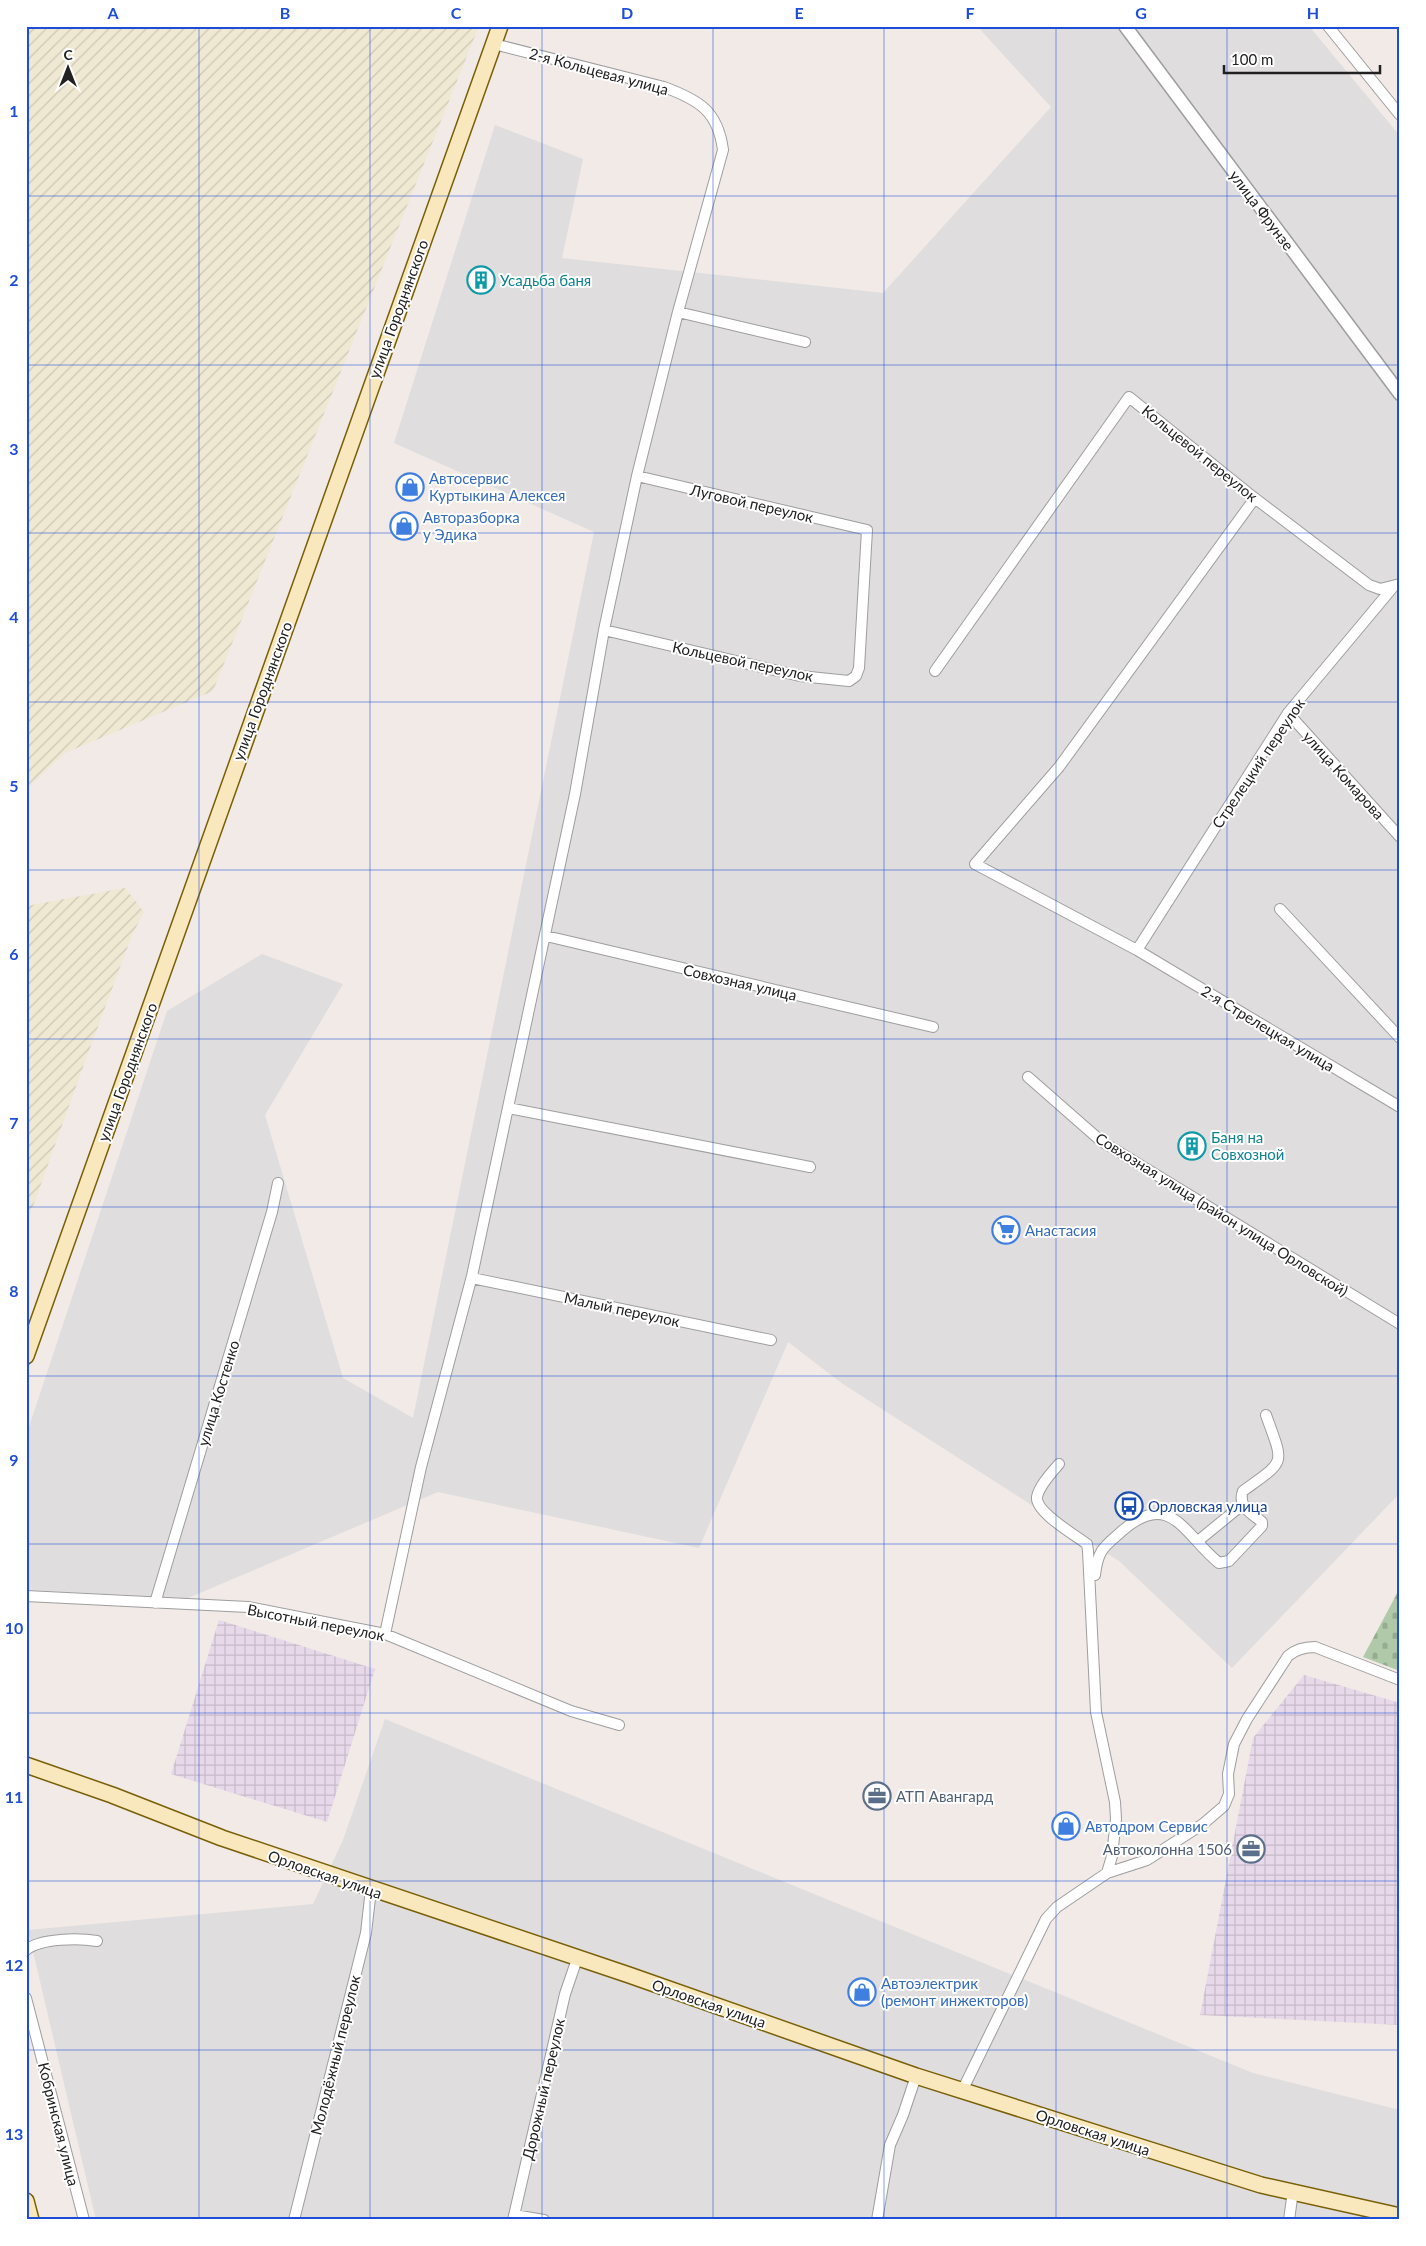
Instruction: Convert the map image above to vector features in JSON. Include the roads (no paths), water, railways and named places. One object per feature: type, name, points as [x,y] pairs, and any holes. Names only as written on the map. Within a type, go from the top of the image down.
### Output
[{"type":"main road","name":"улица Городнянского","points":[[26,1356],[500,26]]},
{"type":"main road","name":"Орловская улица","points":[[26,1765],[370,1889],[636,1978],[916,2076],[947,2086],[965,2084],[983,2097],[1258,2184],[1400,2216]]},
{"type":"main road","points":[[26,2202],[31,2220]]},
{"type":"street","name":"улица Фрунзе","points":[[1125,26],[1400,394]]},
{"type":"street","points":[[1328,26],[1400,116]]},
{"type":"street","name":"2-я Кольцевая улица","points":[[494,44],[664,87],[701,104],[713,117],[721,134],[723,150],[678,312]]},
{"type":"street","points":[[386,1634],[421,1467],[472,1278],[575,794],[604,630],[638,476],[678,312],[805,342]]},
{"type":"street","name":"Кольцевой переулок","points":[[935,671],[1129,397],[1254,498],[1369,585],[1380,589],[1397,585]]},
{"type":"street","name":"Луговой переулок","points":[[638,476],[867,530]]},
{"type":"street","name":"2-я Стрелецкая улица","points":[[1254,498],[1059,767],[975,864],[1137,950],[1400,1107]]},
{"type":"street","name":"Кольцевой переулок","points":[[604,630],[800,676],[849,681],[856,676],[859,668],[867,530]]},
{"type":"street","name":"Стрелецкий переулок","points":[[1137,950],[1288,713],[1397,585]]},
{"type":"street","name":"улица Комарова","points":[[1288,713],[1400,837]]},
{"type":"street","points":[[1280,909],[1400,1038]]},
{"type":"street","name":"Совхозная улица","points":[[546,936],[933,1027]]},
{"type":"street","name":"Совхозная улица (район улица Орловской)","points":[[1028,1077],[1101,1142],[1400,1324]]},
{"type":"street","points":[[508,1108],[810,1167]]},
{"type":"street","name":"улица Костенко","points":[[156,1603],[272,1212],[278,1183]]},
{"type":"street","name":"Малый переулок","points":[[472,1278],[772,1340]]},
{"type":"street","points":[[1091,1584],[1095,1578],[1098,1555],[1104,1546],[1131,1524],[1160,1513],[1181,1523],[1216,1560],[1221,1563],[1229,1561],[1262,1526],[1262,1522],[1242,1505],[1240,1497],[1243,1492],[1275,1468],[1278,1462],[1279,1453],[1266,1415]]},
{"type":"street","points":[[1059,1464],[1039,1492],[1038,1503],[1041,1510],[1086,1544],[1104,1546]]},
{"type":"street","points":[[1198,1542],[1242,1505]]},
{"type":"street","points":[[1086,1544],[1091,1584],[1096,1712],[1115,1802],[1116,1820],[1112,1856],[1107,1873]]},
{"type":"street","name":"Высотный переулок","points":[[26,1596],[248,1607],[386,1634],[571,1711],[619,1725]]},
{"type":"street","points":[[965,2084],[1046,1919],[1057,1907],[1107,1873],[1147,1860],[1203,1824],[1224,1806],[1229,1794],[1228,1774],[1234,1744],[1247,1719],[1288,1656],[1306,1647],[1315,1647],[1400,1680]]},
{"type":"street","name":"Молодёжный переулок","points":[[294,2220],[366,1933],[370,1889]]},
{"type":"street","points":[[26,1950],[38,1944],[66,1940],[97,1941]]},
{"type":"street","name":"Дорожный переулок","points":[[514,2217],[565,1994],[577,1959]]},
{"type":"street","name":"Кобринская улица","points":[[26,1998],[84,2220]]},
{"type":"street","points":[[976,2063],[974,2083],[983,2097]]},
{"type":"street","points":[[877,2220],[890,2145],[903,2115],[916,2076]]},
{"type":"street","points":[[1290,2220],[1293,2192]]},
{"type":"street","points":[[514,2217],[544,2220]]},
{"type":"place","name":"Усадьба баня","points":[[481,280]]},
{"type":"place","name":"Автосервис Куртыкина Алексея","points":[[410,487]]},
{"type":"place","name":"Авторазборка у Эдика","points":[[404,526]]},
{"type":"place","name":"Баня на Совхозной","points":[[1192,1146]]},
{"type":"place","name":"Анастасия","points":[[1006,1230]]},
{"type":"place","name":"Орловская улица","points":[[1129,1506]]},
{"type":"place","name":"АТП Авангард","points":[[877,1796]]},
{"type":"place","name":"Автодром Сервис","points":[[1066,1826]]},
{"type":"place","name":"Автоколонна 1506","points":[[1251,1849]]},
{"type":"place","name":"Автоэлектрик (ремонт инжекторов)","points":[[862,1992]]}]
